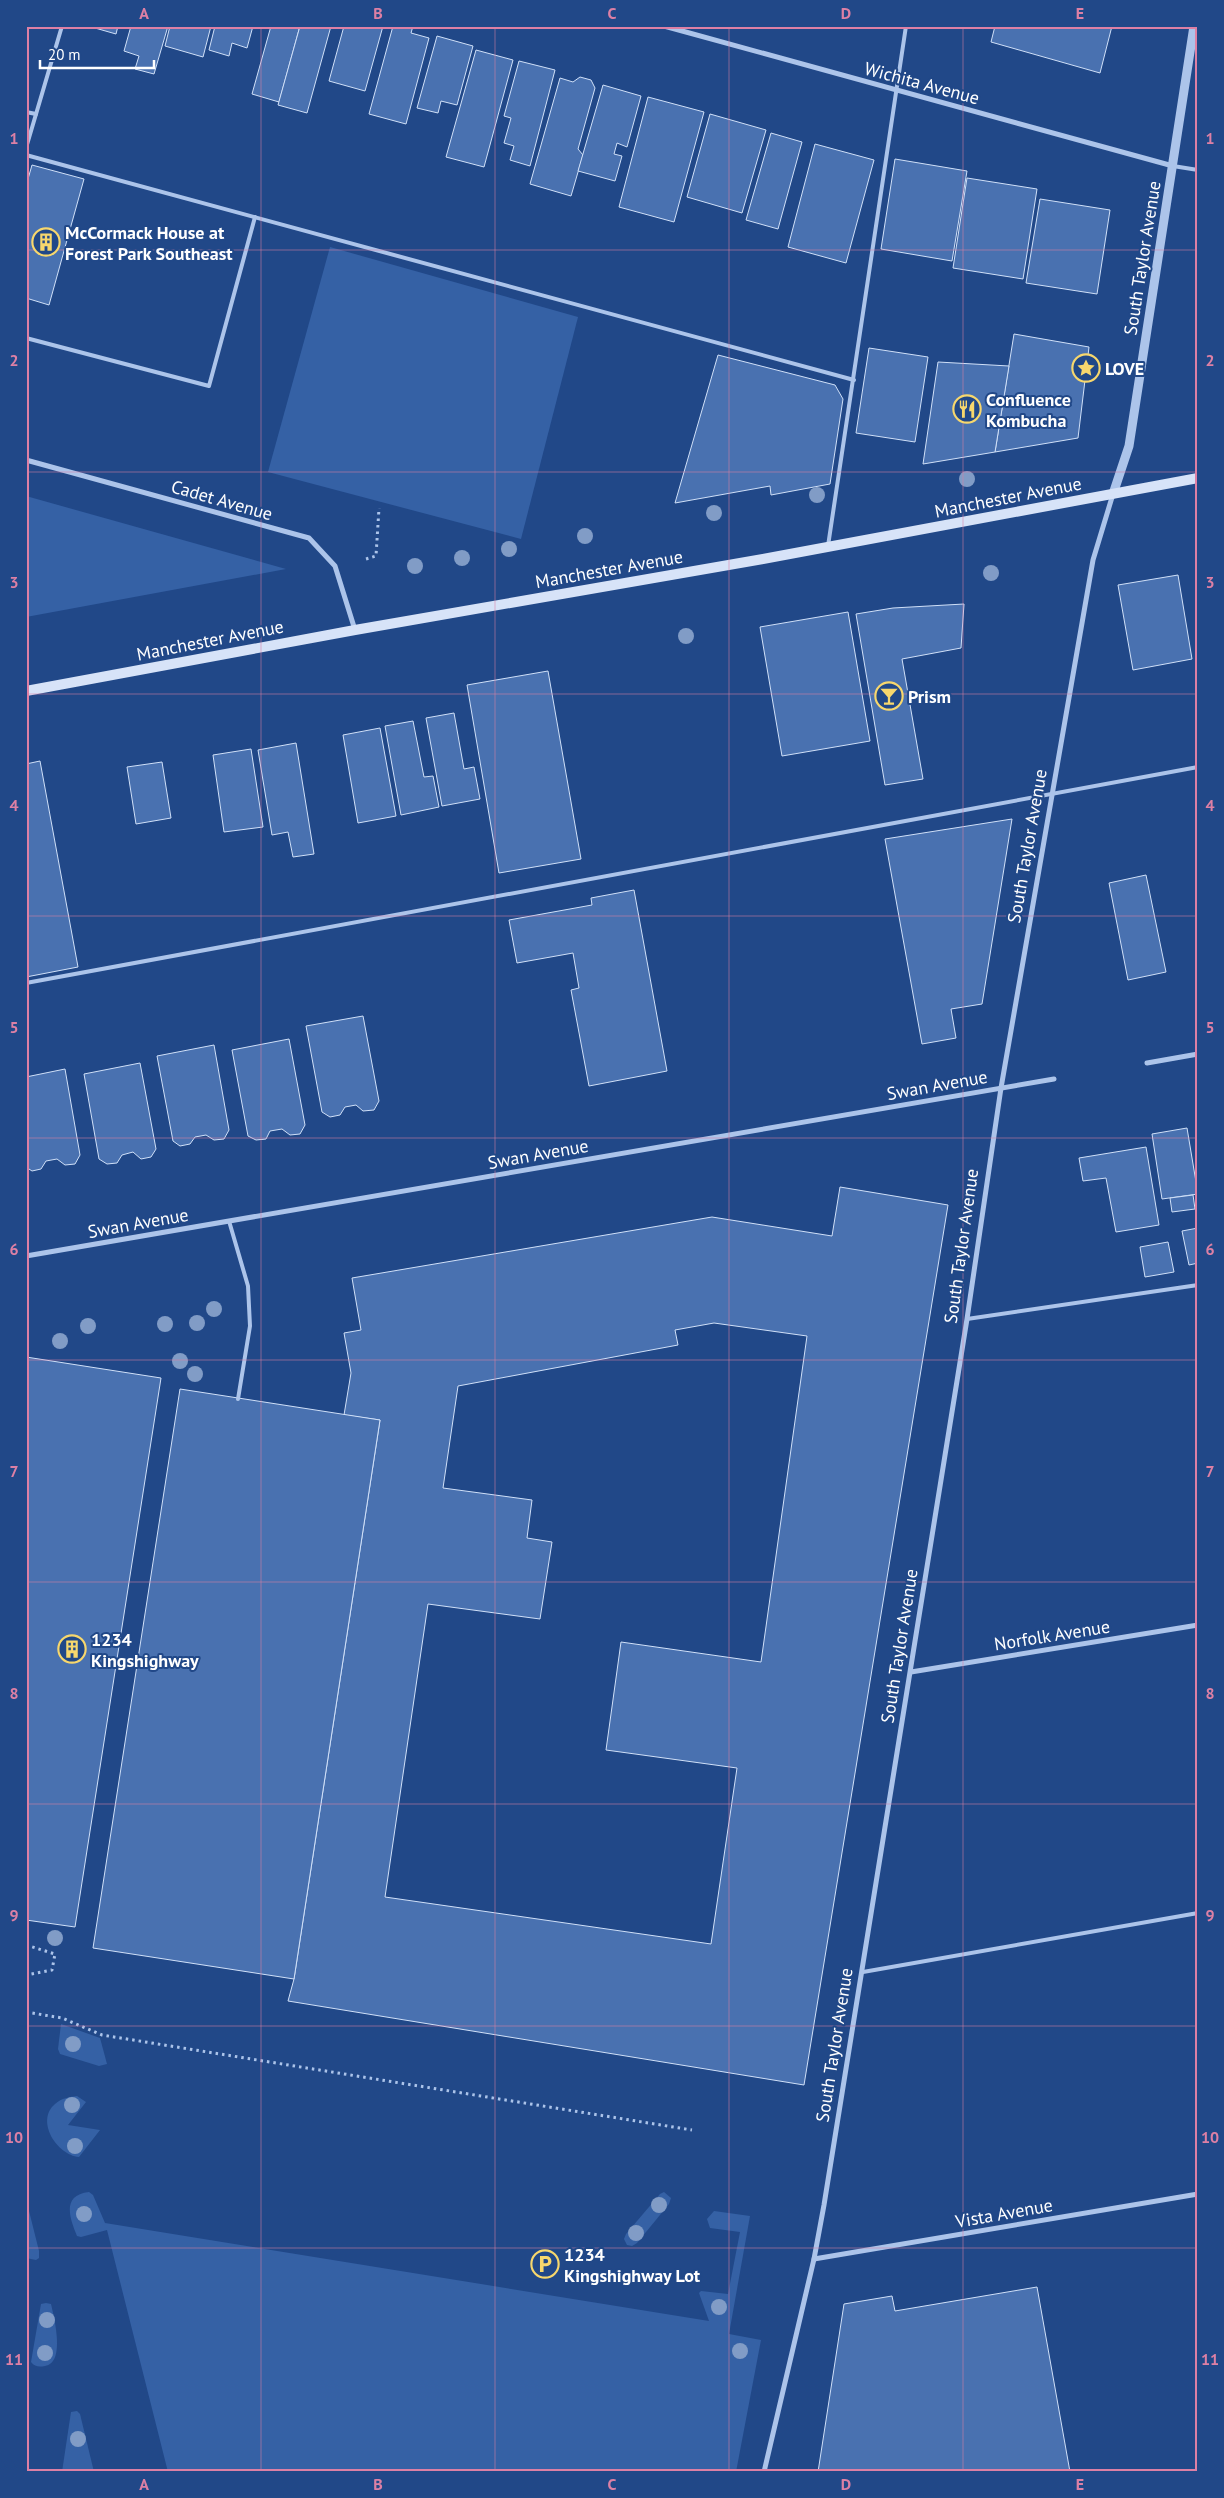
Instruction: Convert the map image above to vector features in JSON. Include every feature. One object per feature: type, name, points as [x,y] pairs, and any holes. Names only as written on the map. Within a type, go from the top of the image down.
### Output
[{"type":"main road","name":"Manchester Avenue","points":[[26,691],[355,630],[828,547],[1198,478]]},
{"type":"street","name":"Wichita Avenue","points":[[664,26],[1173,166]]},
{"type":"street","name":"South Taylor Avenue","points":[[764,2472],[814,2259],[863,1972],[911,1672],[967,1319],[1001,1088],[1093,560],[1129,446],[1194,26]]},
{"type":"street","name":"Cadet Avenue","points":[[26,460],[308,538],[335,566],[355,630]]},
{"type":"street","points":[[1147,1063],[1198,1054]]},
{"type":"street","name":"Swan Avenue","points":[[26,1256],[1054,1079]]},
{"type":"street","name":"Norfolk Avenue","points":[[911,1672],[1198,1625]]},
{"type":"street","name":"Vista Avenue","points":[[814,2259],[1198,2194]]},
{"type":"lane","points":[[26,148],[62,26]]},
{"type":"lane","points":[[828,547],[906,26]]},
{"type":"lane","points":[[26,112],[36,114]]},
{"type":"lane","points":[[26,155],[854,380]]},
{"type":"lane","points":[[1173,166],[1198,170]]},
{"type":"lane","points":[[26,338],[209,386],[255,217]]},
{"type":"lane","points":[[26,983],[1054,792],[1198,767]]},
{"type":"lane","points":[[229,1221],[248,1286],[250,1326],[238,1399]]},
{"type":"lane","points":[[967,1319],[1198,1285]]},
{"type":"lane","points":[[863,1972],[1198,1913]]},
{"type":"path","points":[[366,559],[376,556],[379,508]]},
{"type":"path","points":[[26,1945],[55,1954],[52,1970],[26,1975]]},
{"type":"path","points":[[26,2012],[62,2018],[102,2035],[692,2130]]},
{"type":"shaded area","points":[[330,247],[578,317],[521,539],[268,472]]},
{"type":"shaded area","points":[[26,496],[286,569],[26,617]]},
{"type":"shaded area","points":[[61,2024],[100,2038],[107,2064],[99,2066],[60,2054],[58,2049]]},
{"type":"shaded area","points":[[77,2096],[86,2102],[68,2125],[100,2130],[79,2157],[71,2155],[56,2144],[48,2128],[47,2119],[49,2111],[55,2104],[68,2097]]},
{"type":"shaded area","points":[[89,2192],[93,2195],[105,2223],[709,2321],[699,2293],[701,2291],[728,2294],[740,2232],[710,2228],[707,2219],[714,2211],[750,2216],[729,2334],[761,2340],[736,2472],[168,2472],[107,2230],[81,2237],[77,2236],[70,2215],[71,2202],[75,2197]]},
{"type":"shaded area","points":[[664,2192],[671,2198],[669,2204],[637,2243],[632,2246],[627,2245],[624,2239],[626,2234],[660,2194]]},
{"type":"shaded area","points":[[26,2199],[39,2251],[39,2258],[36,2260],[26,2258]]},
{"type":"shaded area","points":[[41,2304],[51,2304],[56,2329],[57,2348],[51,2363],[39,2366],[31,2362]]},
{"type":"shaded area","points":[[77,2411],[80,2414],[94,2472],[62,2472],[71,2412]]},
{"type":"building","points":[[96,26],[118,26],[116,34],[95,28]]},
{"type":"building","points":[[131,26],[168,26],[154,74],[135,69],[139,56],[124,51]]},
{"type":"building","points":[[170,26],[211,26],[203,57],[165,46]]},
{"type":"building","points":[[215,26],[253,26],[247,48],[232,43],[229,56],[209,50]]},
{"type":"building","points":[[271,26],[300,26],[279,102],[252,94]]},
{"type":"building","points":[[300,26],[331,26],[307,113],[278,105]]},
{"type":"building","points":[[344,26],[383,26],[365,91],[329,81]]},
{"type":"building","points":[[393,26],[413,26],[411,33],[429,38],[406,124],[369,114]]},
{"type":"building","points":[[995,26],[1112,26],[1100,73],[991,42]]},
{"type":"building","points":[[437,36],[473,46],[457,105],[441,101],[438,113],[417,108]]},
{"type":"building","points":[[476,50],[513,60],[484,167],[446,157]]},
{"type":"building","points":[[519,61],[555,70],[530,166],[510,160],[514,146],[504,143],[511,118],[504,116]]},
{"type":"building","points":[[580,77],[591,80],[595,88],[578,149],[583,155],[571,196],[530,184],[560,78],[573,82]]},
{"type":"building","points":[[603,85],[641,96],[627,147],[617,143],[614,154],[622,156],[615,181],[578,171]]},
{"type":"building","points":[[648,97],[704,112],[674,222],[619,207]]},
{"type":"building","points":[[710,114],[766,130],[742,213],[687,197]]},
{"type":"building","points":[[771,133],[802,142],[778,229],[746,220]]},
{"type":"building","points":[[815,144],[874,160],[846,263],[788,247]]},
{"type":"building","points":[[895,159],[967,171],[952,261],[881,249]]},
{"type":"building","name":"McCormack House at Forest Park Southeast","points":[[32,165],[84,179],[49,305],[26,298],[26,186]]},
{"type":"building","points":[[967,178],[1037,189],[1023,279],[953,268]]},
{"type":"building","points":[[1040,199],[1110,210],[1097,294],[1026,283]]},
{"type":"building","points":[[1014,334],[1089,347],[1078,438],[995,452]]},
{"type":"building","points":[[869,348],[928,357],[915,442],[856,433]]},
{"type":"building","points":[[718,355],[835,385],[843,399],[830,484],[771,495],[770,486],[675,503]]},
{"type":"building","name":"Confluence Kombucha","points":[[938,362],[1009,366],[995,452],[923,464]]},
{"type":"building","points":[[1178,575],[1192,659],[1133,670],[1118,585]]},
{"type":"building","points":[[964,604],[961,648],[902,659],[923,779],[885,785],[856,614],[893,608]]},
{"type":"building","points":[[848,612],[870,741],[782,756],[760,627]]},
{"type":"building","points":[[548,671],[581,859],[499,873],[467,685]]},
{"type":"building","points":[[454,713],[464,769],[474,767],[480,799],[442,806],[426,718]]},
{"type":"building","points":[[413,721],[424,777],[433,776],[439,807],[401,815],[385,726]]},
{"type":"building","points":[[380,728],[396,816],[358,823],[343,735]]},
{"type":"building","points":[[296,743],[314,854],[293,857],[288,832],[272,835],[258,750]]},
{"type":"building","points":[[251,749],[263,827],[224,832],[213,755]]},
{"type":"building","points":[[40,761],[78,967],[26,977],[26,764]]},
{"type":"building","points":[[162,762],[171,818],[136,824],[127,767]]},
{"type":"building","points":[[1012,819],[982,1004],[951,1009],[956,1038],[922,1044],[885,839]]},
{"type":"building","points":[[1146,875],[1166,972],[1128,980],[1109,883]]},
{"type":"building","points":[[634,890],[667,1071],[589,1086],[571,990],[579,988],[573,953],[517,963],[509,920],[592,905],[591,898]]},
{"type":"building","points":[[363,1016],[379,1101],[374,1110],[363,1111],[356,1105],[345,1107],[340,1115],[330,1117],[322,1112],[306,1026]]},
{"type":"building","points":[[289,1039],[305,1125],[300,1134],[290,1135],[282,1129],[270,1131],[266,1139],[256,1140],[248,1136],[232,1050]]},
{"type":"building","points":[[214,1045],[229,1130],[224,1139],[214,1140],[206,1135],[195,1137],[190,1144],[180,1146],[173,1141],[157,1056]]},
{"type":"building","points":[[140,1063],[156,1149],[151,1157],[141,1159],[133,1152],[122,1155],[117,1163],[107,1164],[99,1159],[84,1074]]},
{"type":"building","points":[[65,1069],[80,1155],[75,1164],[65,1165],[57,1159],[46,1161],[41,1169],[32,1171],[26,1167],[26,1077]]},
{"type":"building","points":[[1187,1128],[1198,1194],[1162,1199],[1152,1134]]},
{"type":"building","points":[[1146,1147],[1159,1225],[1116,1232],[1106,1178],[1083,1181],[1079,1158]]},
{"type":"building","points":[[840,1187],[948,1205],[804,2085],[288,2001],[294,1979],[380,1420],[344,1415],[351,1373],[344,1333],[361,1330],[352,1278],[712,1217],[832,1236]],"holes":[[[714,1323],[807,1336],[761,1662],[621,1642],[606,1750],[737,1768],[711,1944],[385,1897],[428,1604],[540,1619],[552,1542],[527,1538],[532,1500],[443,1488],[458,1386],[678,1345],[675,1330]]]},
{"type":"building","points":[[1193,1195],[1195,1209],[1172,1212],[1170,1198]]},
{"type":"building","points":[[1198,1228],[1198,1263],[1189,1265],[1182,1231]]},
{"type":"building","points":[[1168,1242],[1174,1272],[1145,1277],[1140,1247]]},
{"type":"building","name":"1234 Kingshighway","points":[[26,1357],[161,1378],[75,1927],[26,1920]]},
{"type":"building","points":[[180,1389],[380,1420],[294,1979],[93,1948]]},
{"type":"building","points":[[1037,2287],[1070,2472],[818,2472],[844,2304],[892,2296],[895,2311]]},
{"type":"place","name":"McCormack House at Forest Park Southeast","points":[[46,242]]},
{"type":"place","name":"LOVE","points":[[1086,368]]},
{"type":"place","name":"Confluence Kombucha","points":[[967,409]]},
{"type":"place","name":"Prism","points":[[889,696]]},
{"type":"place","name":"1234 Kingshighway","points":[[72,1649]]},
{"type":"place","name":"1234 Kingshighway Lot","points":[[545,2264]]}]
